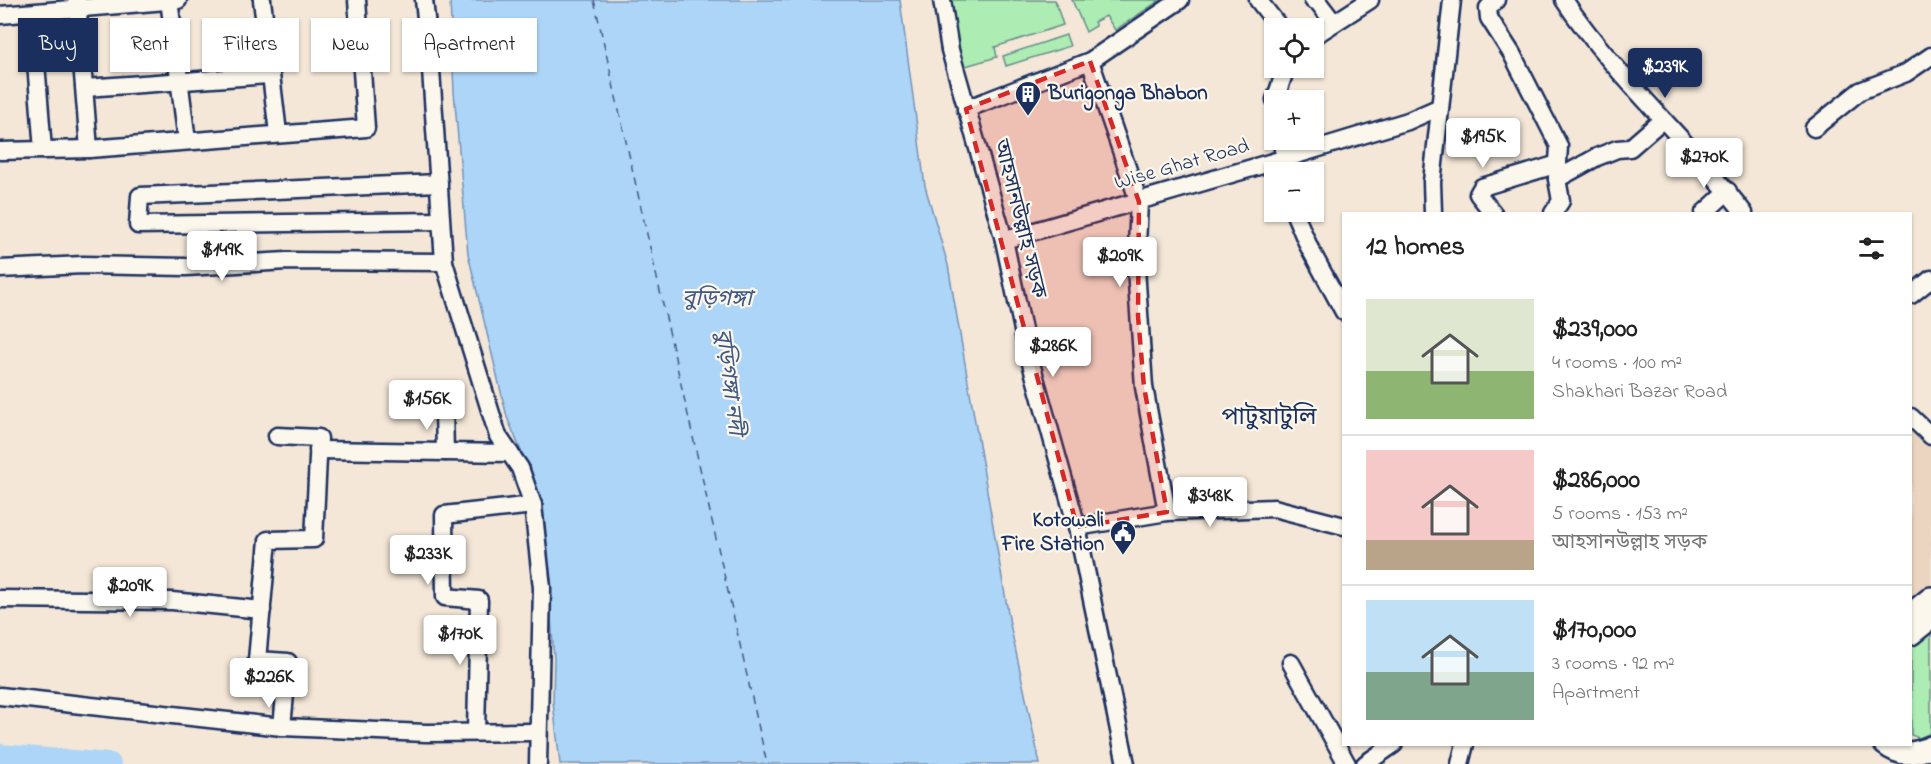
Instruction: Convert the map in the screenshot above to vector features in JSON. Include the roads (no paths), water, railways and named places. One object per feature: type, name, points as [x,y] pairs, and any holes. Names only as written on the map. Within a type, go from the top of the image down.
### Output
[{"type":"main road","points":[[1912,613],[1931,598]]},
{"type":"main road","points":[[1912,633],[1931,618]]},
{"type":"main road","points":[[1888,746],[1895,752],[1911,754],[1931,748]]},
{"type":"street","points":[[169,0],[188,141]]},
{"type":"street","points":[[0,15],[33,14],[78,4],[178,0]]},
{"type":"street","points":[[262,0],[269,75],[278,134]]},
{"type":"street","points":[[0,151],[90,149],[366,128],[357,0]]},
{"type":"street","points":[[424,0],[444,262],[498,436],[520,468],[533,505],[542,588],[538,764]]},
{"type":"street","name":"আহসানউল্লাহ সড়ক","points":[[942,0],[950,50],[1004,240],[1027,349],[1077,527],[1126,764]]},
{"type":"street","points":[[966,109],[1090,61],[1180,0]]},
{"type":"street","points":[[1258,0],[1272,18]]},
{"type":"street","points":[[1324,30],[1370,0]]},
{"type":"street","points":[[1433,212],[1432,182],[1452,0]]},
{"type":"street","points":[[1496,0],[1488,8],[1489,18],[1512,54],[1559,146],[1557,171],[1562,201],[1554,212]]},
{"type":"street","points":[[1317,1],[1334,23]]},
{"type":"street","points":[[78,4],[90,149]]},
{"type":"street","points":[[1573,4],[1661,121],[1728,191],[1743,212]]},
{"type":"street","points":[[33,14],[43,150]]},
{"type":"street","points":[[1814,128],[1860,91],[1906,74],[1931,56]]},
{"type":"street","points":[[1090,61],[1139,201],[1137,268],[1144,387],[1167,512]]},
{"type":"street","points":[[85,88],[269,75]]},
{"type":"street","name":"Wise Ghat Road","points":[[1297,162],[1440,107]]},
{"type":"street","points":[[1492,212],[1478,194],[1482,187],[1557,171],[1617,149],[1630,148],[1661,121]]},
{"type":"street","name":"Wise Ghat Road","points":[[1004,240],[1139,201],[1264,171]]},
{"type":"street","points":[[439,183],[140,196],[138,225],[440,221]]},
{"type":"street","points":[[1705,212],[1728,191]]},
{"type":"street","points":[[1298,222],[1342,308]]},
{"type":"street","points":[[0,269],[83,265],[186,267],[287,261],[444,262]]},
{"type":"street","points":[[1912,294],[1931,279]]},
{"type":"street","points":[[444,410],[445,452]]},
{"type":"street","points":[[1912,418],[1931,436]]},
{"type":"street","points":[[277,436],[319,438],[314,539],[268,540],[257,660],[288,662],[282,728]]},
{"type":"street","points":[[318,450],[510,453]]},
{"type":"street","points":[[476,732],[479,600],[445,597],[444,515],[533,505]]},
{"type":"street","points":[[1077,527],[1167,512],[1274,508],[1342,525]]},
{"type":"street","points":[[0,599],[172,601],[262,610]]},
{"type":"street","points":[[1291,663],[1347,764]]},
{"type":"street","points":[[0,696],[282,728],[538,732]]},
{"type":"street","points":[[1365,764],[1391,746]]},
{"type":"street","points":[[1460,764],[1464,746]]},
{"type":"street","points":[[1917,764],[1931,748]]},
{"type":"water","name":"বুড়িগঙ্গা","points":[[450,0],[900,0],[925,186],[948,265],[1010,624],[1040,764],[560,764],[553,702],[554,659],[544,522],[535,485],[507,417],[468,254],[453,72],[537,72],[537,18],[451,18]]},
{"type":"waterway","points":[[0,755],[110,764]]},
{"type":"waterway","points":[[2,755],[2,764]]},
{"type":"place","name":"Burigonga Bhabon","points":[[1028,117]]},
{"type":"place","name":"Kotowali Fire Station","points":[[1123,556]]},
{"type":"district","name":"পাটুয়াটুলি","points":[[1269,418]]},
{"type":"water label","name":"বুড়িগঙ্গা নদী","points":[[728,382]]}]
